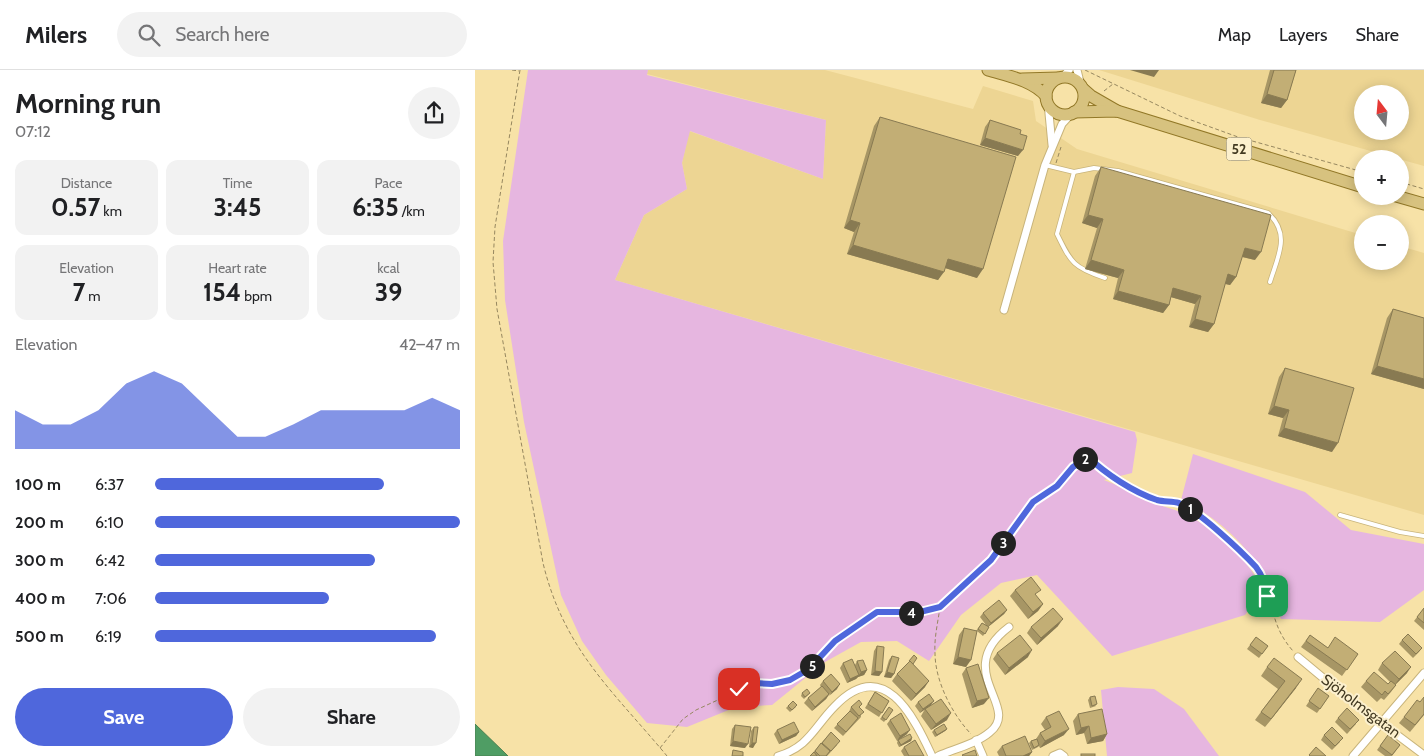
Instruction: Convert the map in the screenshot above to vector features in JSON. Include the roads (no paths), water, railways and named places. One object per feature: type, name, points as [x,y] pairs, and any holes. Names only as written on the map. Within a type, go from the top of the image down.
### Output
[{"type":"main road","name":"52","points":[[988,70],[1016,78],[1041,90],[1058,113],[1117,112]]},
{"type":"main road","name":"52","points":[[1016,78],[1063,75],[1073,78],[1082,88],[1117,112],[1354,183]]},
{"type":"main road","points":[[1047,99],[1048,88],[1063,75]]},
{"type":"main road","points":[[1073,113],[1083,103],[1082,88]]},
{"type":"main road","points":[[1409,200],[1424,204]]},
{"type":"street","points":[[1077,70],[1082,88]]},
{"type":"street","points":[[1047,99],[1052,148]]},
{"type":"street","points":[[1004,310],[1045,165],[1062,124],[1073,113]]},
{"type":"street","points":[[938,756],[991,732],[999,718],[998,705],[984,671],[984,662],[989,649],[999,634],[1009,627]]},
{"type":"street","name":"Sjöholmsgatan","points":[[1298,657],[1340,692],[1424,754]]},
{"type":"street","points":[[1353,756],[1424,673]]},
{"type":"street","points":[[778,756],[806,743],[834,707],[846,696],[856,689],[873,686],[890,693],[899,701],[916,724],[932,756]]},
{"type":"street","points":[[976,740],[983,756]]},
{"type":"street","points":[[1053,756],[1060,753],[1064,756]]},
{"type":"lane","points":[[1045,165],[1074,172],[1094,168],[1118,171],[1268,213],[1278,223],[1282,237],[1270,282]]},
{"type":"lane","points":[[1074,172],[1057,234],[1073,262],[1081,270],[1105,278]]},
{"type":"lane","points":[[1341,515],[1399,532],[1424,536]]}]
